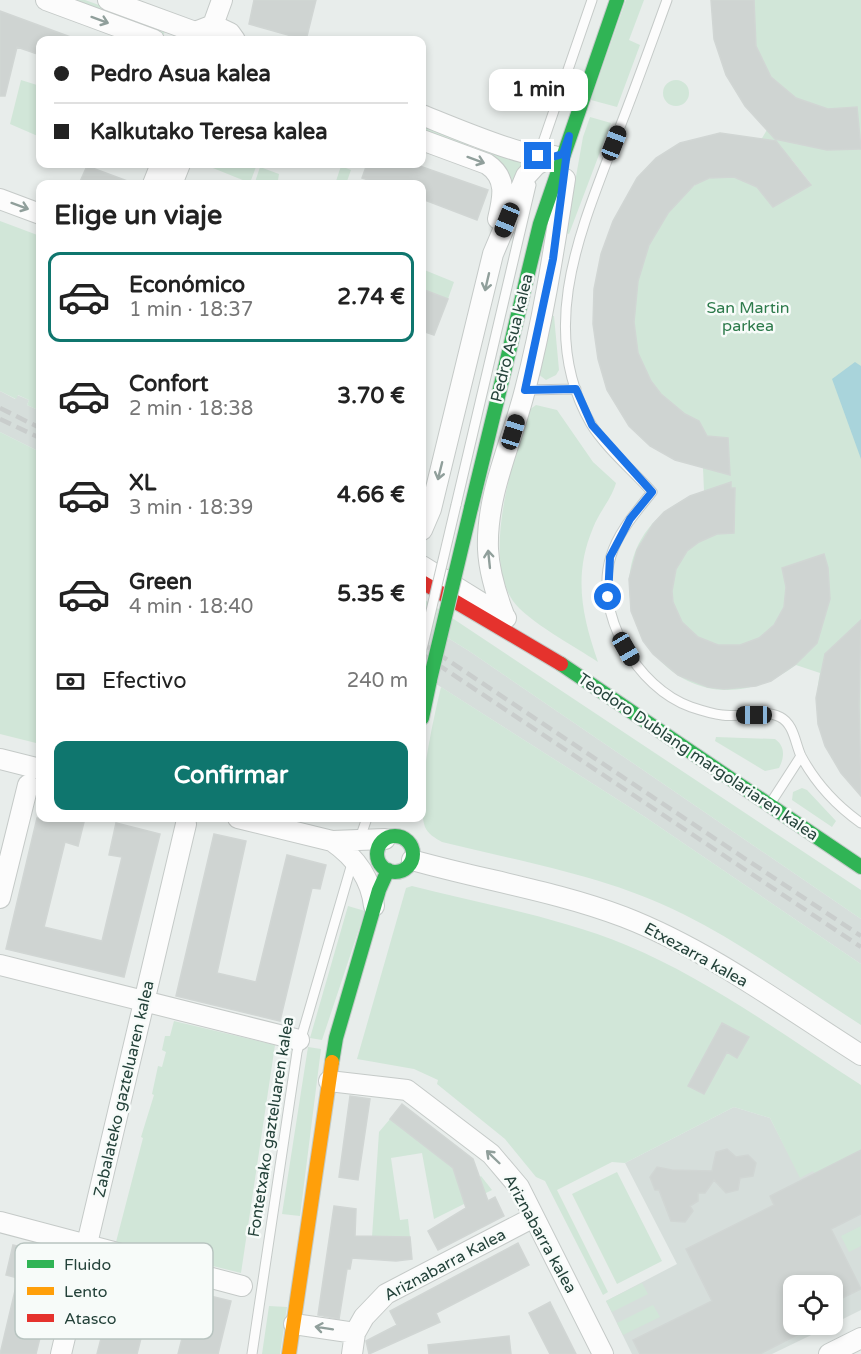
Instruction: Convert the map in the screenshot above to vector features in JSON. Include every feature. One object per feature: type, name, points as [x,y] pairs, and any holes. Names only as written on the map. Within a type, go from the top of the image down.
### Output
[{"type":"main road","name":"Pedro Asua kalea","points":[[426,699],[540,224],[551,154],[617,0]]},
{"type":"main road","name":"Teodoro Dublang margolariaren kalea","points":[[426,584],[486,622],[536,647],[861,867]]},
{"type":"main road","points":[[395,834],[412,848],[412,860],[405,869],[393,872],[383,866],[377,852],[395,834]]},
{"type":"main road","points":[[289,1354],[336,1038],[374,906],[383,866]]},
{"type":"street","points":[[46,0],[143,36]]},
{"type":"street","points":[[108,0],[199,33],[230,33],[233,36]]},
{"type":"street","points":[[199,33],[222,0]]},
{"type":"street","points":[[426,116],[551,154]]},
{"type":"street","points":[[426,141],[487,164],[496,170],[504,190],[493,254]]},
{"type":"street","name":"Pedro Asua kalea","points":[[426,518],[431,508],[493,254],[521,186],[551,154]]},
{"type":"street","name":"Pedro Asua kalea","points":[[504,615],[489,565],[490,528],[494,496],[525,390],[553,259],[551,154]]},
{"type":"street","points":[[0,199],[36,212]]},
{"type":"street","name":"Teodoro Dublang margolariaren kalea","points":[[426,568],[504,615],[536,647]]},
{"type":"street","points":[[0,759],[36,768]]},
{"type":"street","points":[[0,898],[28,785]]},
{"type":"street","points":[[253,822],[348,848],[383,866]]},
{"type":"street","name":"Zabalateko gazteluaren kalea","points":[[88,1243],[186,824]]},
{"type":"street","points":[[348,848],[395,834]]},
{"type":"street","points":[[348,848],[366,877],[374,906]]},
{"type":"street","name":"Etxezarra kalea","points":[[412,860],[600,908],[649,927],[724,968],[861,1055]]},
{"type":"street","points":[[0,965],[300,1040]]},
{"type":"street","name":"Ariznabarra kalea","points":[[329,1081],[394,1087],[419,1096],[501,1164],[519,1187],[603,1354]]},
{"type":"street","name":"Ariznabarra Kalea","points":[[352,1354],[355,1333],[364,1317],[386,1294],[534,1217]]},
{"type":"street","points":[[0,1222],[84,1243]]},
{"type":"street","points":[[213,1278],[242,1286]]},
{"type":"street","points":[[294,1323],[355,1333]]},
{"type":"street","points":[[830,1354],[861,1338]]},
{"type":"street","name":"Zabalateko gazteluaren kalea","points":[[60,1354],[64,1339]]},
{"type":"lane","name":"Pedro Asua kalea","points":[[426,633],[456,505],[592,0]]},
{"type":"lane","points":[[667,0],[572,257],[567,287],[566,326],[576,389],[592,425],[652,492],[630,519],[610,557],[608,597],[616,632],[636,666],[661,693],[690,707],[722,715],[766,713],[780,717],[788,723],[801,756],[843,810],[861,823]]},
{"type":"lane","points":[[525,390],[576,389]]},
{"type":"lane","points":[[769,805],[801,756]]},
{"type":"lane","points":[[348,848],[364,822]]},
{"type":"lane","name":"Fontetxako gazteluaren kalea","points":[[252,1354],[300,1040],[348,848]]},
{"type":"shaded area","points":[[0,391],[15,399],[17,395],[29,400],[27,405],[36,409],[36,450],[0,432]]},
{"type":"shaded area","points":[[426,624],[469,651],[861,919],[861,964],[645,817],[426,678]]},
{"type":"shaded area","points":[[734,1107],[770,1118],[797,1170],[861,1138],[861,1310],[843,1319],[843,1275],[783,1275],[783,1335],[811,1335],[772,1354],[632,1354],[606,1301],[677,1264],[625,1163]]},
{"type":"green space","points":[[63,0],[85,0],[166,29],[163,36]]},
{"type":"green space","points":[[626,0],[644,0],[629,40],[640,45],[617,107],[591,100]]},
{"type":"green space","points":[[754,0],[861,0],[861,147],[857,107],[828,109],[796,98],[771,77],[756,46]]},
{"type":"green space","points":[[21,80],[36,85],[36,135],[10,124]]},
{"type":"green space","points":[[676,80],[685,84],[689,93],[685,102],[676,106],[667,102],[663,93],[667,84]]},
{"type":"green space","points":[[590,117],[611,123],[569,234],[566,233],[583,137]]},
{"type":"green space","points":[[426,122],[470,138],[466,150],[426,135]]},
{"type":"green space","name":"San Martin parkea","points":[[768,128],[791,139],[824,149],[861,149],[861,794],[838,768],[824,739],[817,707],[820,673],[796,665],[747,688],[703,687],[667,667],[642,635],[630,596],[634,555],[658,518],[704,491],[703,468],[717,470],[728,439],[707,436],[696,422],[665,398],[643,367],[636,347],[633,325],[634,302],[644,258],[665,218],[678,201],[701,181],[734,176],[811,184],[792,160],[761,140]]},
{"type":"green space","points":[[481,143],[525,162],[507,211],[478,154]]},
{"type":"green space","points":[[213,168],[256,168],[251,180],[243,180]]},
{"type":"green space","points":[[260,168],[279,174],[278,180],[256,180]]},
{"type":"green space","points":[[340,168],[351,170],[347,180],[336,180]]},
{"type":"green space","points":[[0,221],[36,234],[36,409],[27,405],[29,400],[18,395],[16,399],[0,391]]},
{"type":"green space","points":[[426,271],[454,282],[448,299],[426,291]]},
{"type":"green space","points":[[548,316],[554,316],[559,370],[556,375],[546,380],[538,374]]},
{"type":"green space","points":[[536,405],[557,410],[593,462],[616,483],[593,528],[583,562],[584,612],[598,662],[529,617],[513,601],[504,582],[500,560],[503,511],[524,418]]},
{"type":"green space","points":[[0,432],[36,450],[36,743],[0,734]]},
{"type":"green space","points":[[426,601],[861,890],[861,919],[469,651],[426,624]]},
{"type":"green space","points":[[441,687],[645,817],[861,964],[861,1025],[729,939],[654,901],[595,880],[442,842],[432,836],[424,822],[426,765]]},
{"type":"green space","points":[[716,737],[775,739],[779,742],[783,753],[779,768],[765,771],[715,741]]},
{"type":"green space","points":[[802,788],[807,790],[836,821],[832,827],[792,800],[793,792]]},
{"type":"green space","points":[[412,886],[547,919],[600,935],[657,959],[717,992],[861,1085],[861,1150],[815,1174],[813,1171],[800,1178],[770,1118],[734,1107],[625,1163],[612,1162],[557,1190],[608,1292],[603,1295],[545,1181],[536,1177],[505,1139],[437,1084],[438,1080],[414,1069],[357,1059],[406,888]]},
{"type":"green space","points":[[348,906],[365,911],[322,1040],[310,1038]]},
{"type":"green space","points":[[174,1021],[275,1045],[241,1273],[213,1266],[213,1243],[116,1242],[143,1138],[141,1137],[154,1095],[152,1094],[158,1066],[162,1067],[166,1052],[162,1050],[165,1036],[170,1036]]},
{"type":"green space","points":[[308,1047],[321,1049],[300,1216],[282,1214]]},
{"type":"green space","points":[[390,1119],[454,1169],[461,1191],[481,1176],[492,1190],[434,1219],[422,1153],[391,1158],[400,1220],[408,1219],[410,1237],[372,1237],[379,1132]]},
{"type":"green space","points":[[617,1172],[662,1261],[617,1284],[572,1194]]},
{"type":"green space","points":[[861,1226],[861,1246],[849,1252],[841,1236]]},
{"type":"green space","points":[[642,1283],[648,1294],[612,1312],[606,1301]]},
{"type":"green space","points":[[653,1305],[660,1317],[623,1335],[617,1323]]},
{"type":"green space","points":[[269,1306],[287,1307],[280,1354],[262,1354]]},
{"type":"water","points":[[855,362],[861,366],[861,459],[832,379]]},
{"type":"building","points":[[254,0],[316,0],[307,36],[292,36],[249,24]]},
{"type":"building","points":[[711,0],[754,0],[756,46],[771,77],[796,98],[828,109],[857,107],[861,149],[827,150],[775,139],[745,106],[726,75],[714,39]]},
{"type":"building","points":[[0,11],[68,36],[36,36],[36,54],[17,47],[5,96],[0,96]]},
{"type":"building","points":[[720,133],[776,141],[811,185],[773,207],[757,187],[734,177],[709,178],[694,185],[668,213],[649,245],[638,281],[634,322],[638,353],[651,381],[661,394],[685,414],[699,421],[707,436],[728,438],[730,475],[675,460],[650,446],[629,426],[607,390],[598,359],[593,324],[594,289],[601,254],[613,221],[637,178],[656,158],[680,143]]},
{"type":"building","points":[[86,168],[92,168],[125,180],[81,180]]},
{"type":"building","points":[[366,168],[425,168],[488,190],[477,220],[426,201],[426,180],[368,180],[362,178]]},
{"type":"building","points":[[426,291],[448,299],[434,335],[426,332]]},
{"type":"building","points":[[731,482],[731,488],[735,488],[734,533],[717,534],[699,542],[687,551],[676,569],[672,591],[673,602],[682,622],[698,637],[718,645],[740,645],[759,638],[774,625],[784,607],[786,587],[782,568],[824,554],[828,568],[830,599],[817,643],[796,664],[771,681],[756,686],[724,689],[708,687],[678,675],[653,654],[643,641],[631,611],[629,579],[637,550],[653,524],[664,512],[690,496]]},
{"type":"building","points":[[861,620],[859,706],[861,796],[841,773],[825,746],[818,724],[816,698],[825,654]]},
{"type":"building","points":[[36,822],[84,822],[78,846],[65,842],[44,927],[102,941],[122,857],[109,855],[116,823],[160,834],[124,977],[6,949]]},
{"type":"building","points":[[214,834],[246,841],[217,973],[256,982],[287,855],[326,865],[320,889],[312,888],[280,1021],[176,996]]},
{"type":"building","points":[[722,1023],[749,1037],[737,1058],[727,1052],[704,1094],[688,1086]]},
{"type":"building","points":[[350,1096],[370,1099],[358,1180],[339,1177]]},
{"type":"building","points":[[402,1104],[473,1159],[488,1201],[495,1197],[504,1216],[438,1250],[428,1231],[466,1208],[453,1168],[390,1119]]},
{"type":"building","points":[[727,1149],[736,1157],[748,1155],[756,1163],[753,1176],[740,1178],[738,1190],[726,1193],[714,1180],[705,1193],[698,1193],[698,1201],[690,1206],[693,1211],[685,1222],[671,1221],[659,1190],[655,1190],[650,1177],[657,1167],[672,1170],[712,1171],[716,1152]]},
{"type":"building","points":[[861,1150],[861,1214],[831,1229],[861,1289],[843,1298],[843,1275],[783,1275],[783,1335],[797,1335],[760,1354],[640,1354],[633,1340],[712,1301],[686,1249],[774,1205],[770,1196]]},
{"type":"building","points":[[334,1206],[356,1209],[355,1236],[410,1237],[412,1259],[396,1261],[352,1258],[350,1269],[347,1269],[339,1319],[318,1315]]},
{"type":"building","points":[[518,1243],[529,1265],[436,1313],[440,1322],[369,1354],[366,1341],[397,1325],[390,1311]]},
{"type":"building","points":[[13,1245],[15,1246],[15,1277],[6,1275]]},
{"type":"building","points":[[15,1291],[15,1339],[40,1339],[36,1354],[0,1354]]},
{"type":"building","points":[[213,1297],[231,1301],[218,1354],[178,1354],[182,1339],[213,1339]]},
{"type":"building","points":[[550,1302],[576,1354],[550,1354],[529,1313]]},
{"type":"building","points":[[509,1336],[511,1354],[429,1354],[428,1345]]},
{"type":"building","points":[[101,1339],[141,1339],[137,1354],[97,1354]]},
{"type":"railway","points":[[0,408],[36,426]]},
{"type":"railway","points":[[0,419],[36,436]]},
{"type":"railway","points":[[426,646],[861,936]]},
{"type":"railway","points":[[426,657],[861,947]]},
{"type":"traffic: fast","points":[[471,508],[540,224],[617,0]]},
{"type":"traffic: fast","points":[[430,680],[471,508]]},
{"type":"traffic: fast","points":[[561,664],[861,867]]},
{"type":"traffic: fast","points":[[426,699],[430,680]]},
{"type":"traffic: fast","points":[[395,836],[408,841],[413,854],[408,867],[395,872],[382,867],[377,854],[382,841],[395,836]]},
{"type":"traffic: fast","points":[[332,1062],[336,1038],[379,890],[388,870]]},
{"type":"traffic: slow","points":[[289,1354],[332,1062]]},
{"type":"traffic: jam","points":[[426,584],[561,664]]},
{"type":"route","points":[[538,156],[549,158],[563,154],[569,136],[553,259],[525,390],[576,389],[592,425],[652,492],[630,519],[610,557],[608,597]]}]
